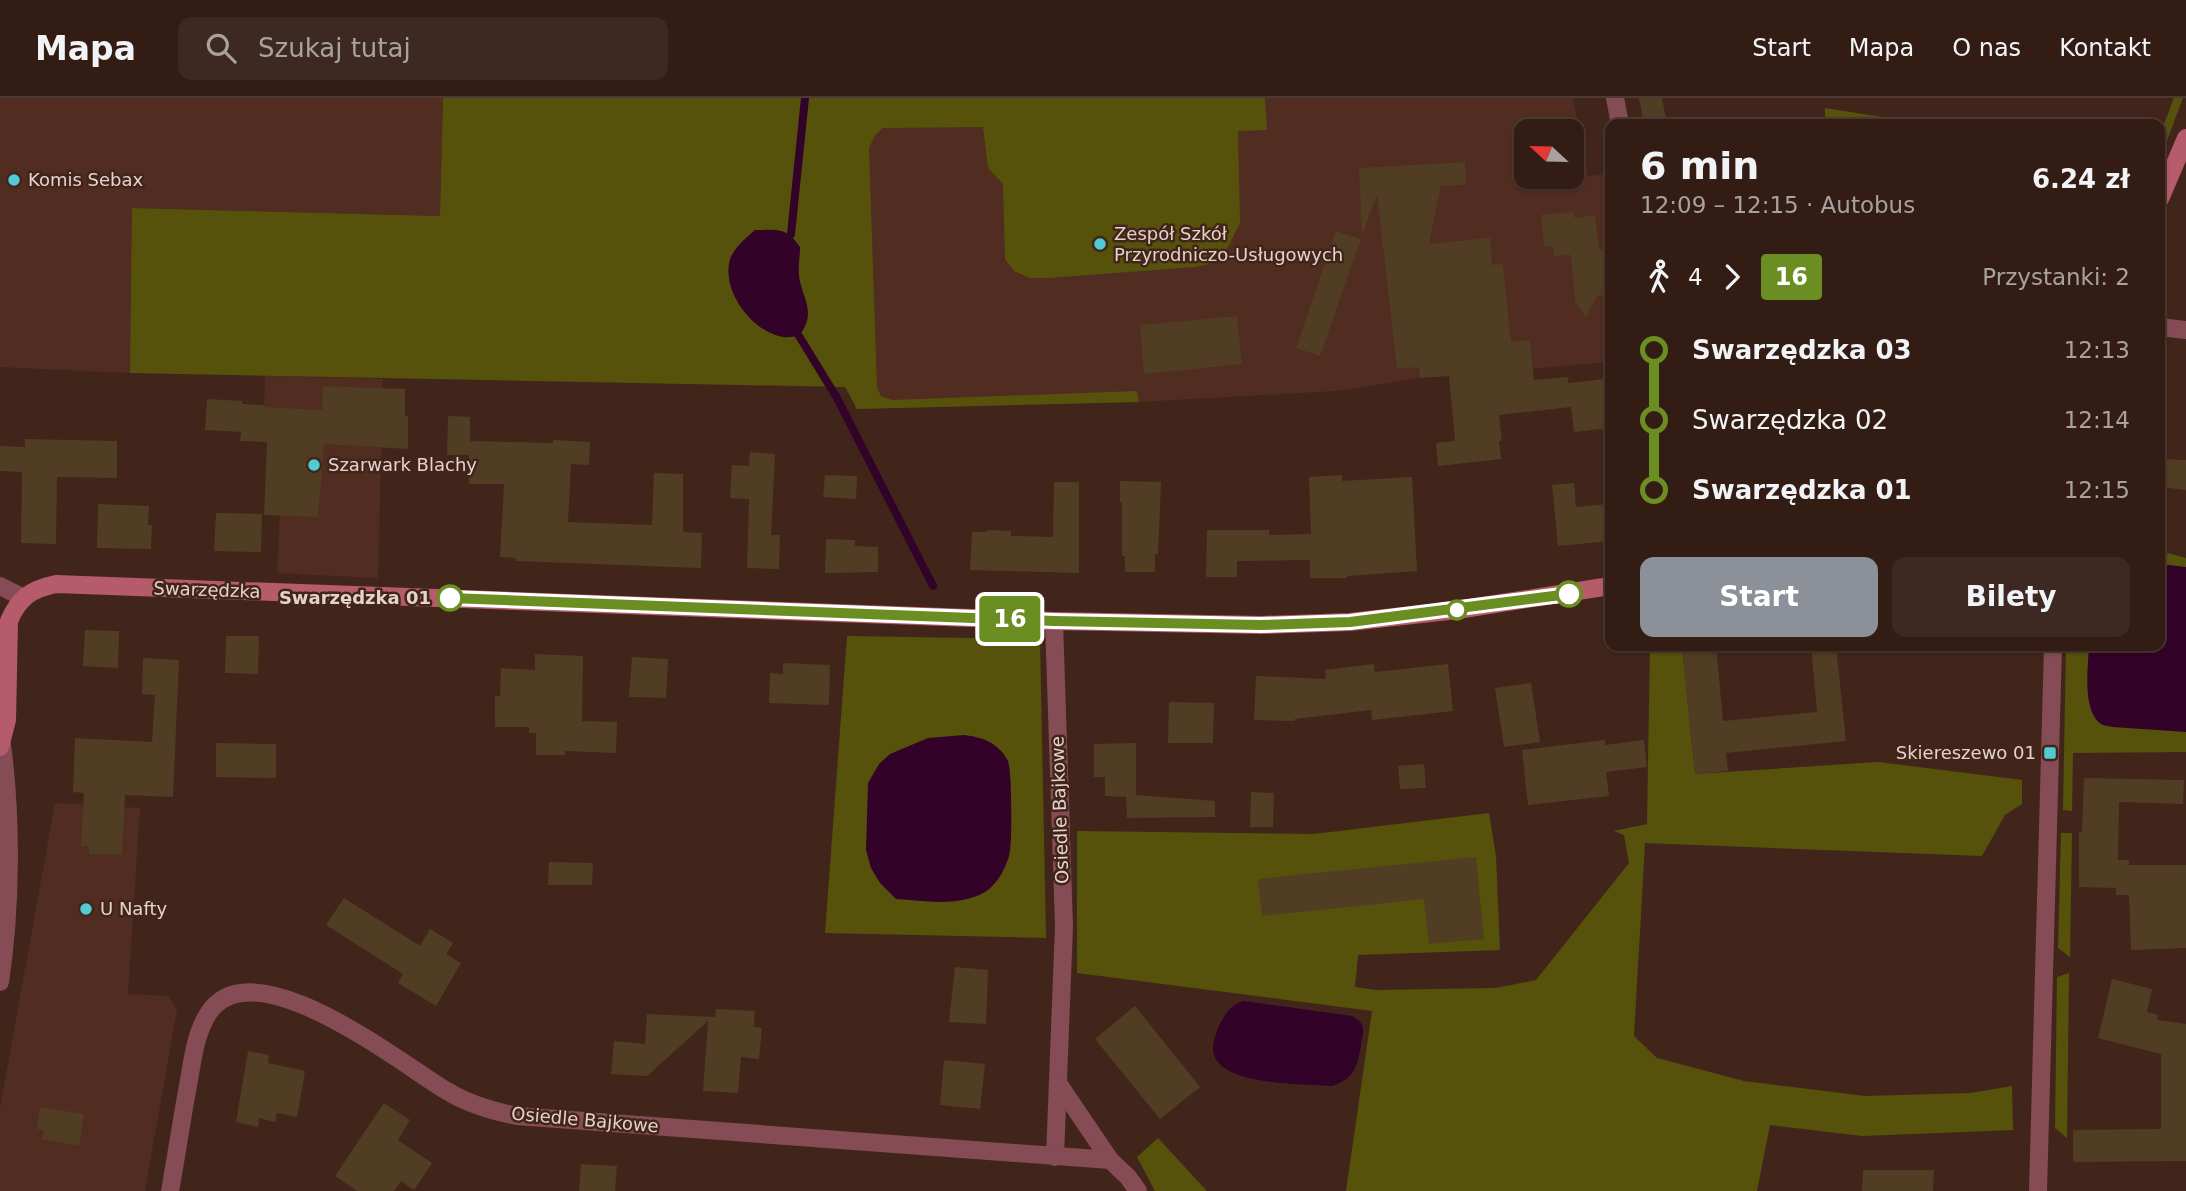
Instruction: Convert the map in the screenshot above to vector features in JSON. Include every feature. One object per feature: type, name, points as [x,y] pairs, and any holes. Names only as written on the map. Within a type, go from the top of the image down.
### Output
[{"type":"street","points":[[1615,98],[1619,119]]},
{"type":"street","points":[[2165,187],[2186,138]]},
{"type":"street","points":[[2165,328],[2186,330]]},
{"type":"street","name":"Swarzędzka","points":[[24,598],[37,587],[56,584],[1054,621],[1261,625],[1350,622],[1457,610],[1605,587]]},
{"type":"street","points":[[0,586],[24,598],[14,608],[9,621],[1,746],[5,774],[8,874],[6,943],[0,982]]},
{"type":"street","name":"Osiedle Bajkowe","points":[[1054,621],[1064,926],[1055,1157]]},
{"type":"street","points":[[2038,1191],[2053,651]]},
{"type":"street","name":"Osiedle Bajkowe","points":[[170,1191],[196,1042],[208,1013],[221,1001],[239,992],[261,992],[307,1006],[339,1022],[449,1093],[495,1112],[517,1116],[1110,1160]]},
{"type":"street","points":[[1058,1083],[1110,1160],[1138,1191]]},
{"type":"shaded area","points":[[0,98],[443,98],[440,216],[133,208],[130,373],[0,367]]},
{"type":"shaded area","points":[[443,98],[1265,98],[1267,130],[1238,131],[1240,223],[1225,253],[1213,263],[1195,267],[1048,278],[1030,278],[1014,271],[1005,259],[1003,184],[988,168],[983,127],[883,128],[875,135],[869,148],[877,388],[881,396],[892,400],[1137,391],[1139,402],[857,409],[845,387],[130,373],[132,208],[440,216]]},
{"type":"shaded area","name":"Zespół Szkół Przyrodniczo-Usługowych","points":[[820,98],[1573,98],[1577,119],[1514,119],[1514,189],[1584,189],[1584,155],[1588,176],[1605,174],[1605,362],[1420,378],[1336,391],[1139,402],[857,409],[845,387]]},
{"type":"shaded area","points":[[2174,98],[2183,98],[2165,146],[2165,121]]},
{"type":"shaded area","points":[[1825,108],[1894,119],[1825,119]]},
{"type":"shaded area","points":[[755,230],[781,231],[800,247],[799,276],[808,313],[799,336],[783,337],[760,327],[742,308],[730,284],[730,259],[737,247]]},
{"type":"shaded area","points":[[265,376],[383,379],[378,578],[277,573],[281,489],[267,443],[263,442]]},
{"type":"shaded area","points":[[2165,552],[2186,558],[2186,752],[2073,753],[2072,811],[2063,810],[2066,651],[2165,651]]},
{"type":"shaded area","points":[[2165,565],[2186,567],[2186,732],[2102,725],[2091,709],[2087,676],[2089,651],[2165,651]]},
{"type":"shaded area","points":[[847,636],[1040,639],[1046,938],[825,933]]},
{"type":"shaded area","points":[[1650,651],[1683,651],[1695,774],[1878,762],[2022,780],[2022,804],[2005,815],[1982,856],[1645,843],[1634,1036],[1657,1058],[1744,1081],[1865,1096],[1971,1093],[2012,1086],[2013,1130],[1862,1136],[1770,1125],[1757,1191],[1346,1191],[1372,1011],[1077,973],[1077,831],[1314,834],[1489,813],[1496,856],[1500,950],[1358,955],[1355,987],[1376,990],[1496,988],[1536,980],[1629,863],[1624,835],[1614,831],[1647,824]]},
{"type":"shaded area","points":[[964,735],[989,742],[1000,750],[1008,761],[1011,820],[1007,862],[994,885],[975,897],[942,902],[896,899],[880,883],[871,868],[866,850],[868,783],[879,764],[890,754],[928,738]]},
{"type":"shaded area","points":[[55,803],[140,808],[128,994],[168,996],[177,1010],[145,1191],[0,1191],[0,1108]]},
{"type":"shaded area","points":[[2061,833],[2072,833],[2070,957],[2058,948]]},
{"type":"shaded area","points":[[2069,973],[2067,1138],[2055,1128],[2057,977]]},
{"type":"shaded area","points":[[1244,1001],[1354,1017],[1361,1023],[1363,1031],[1358,1060],[1350,1076],[1332,1086],[1289,1084],[1254,1079],[1227,1070],[1215,1058],[1214,1040],[1226,1014],[1235,1004]]},
{"type":"shaded area","points":[[1158,1138],[1206,1191],[1155,1191],[1137,1157]]},
{"type":"building","points":[[1639,98],[1662,98],[1666,119],[1643,119]]},
{"type":"building","points":[[1465,162],[1466,185],[1441,186],[1429,244],[1490,238],[1492,265],[1503,264],[1511,342],[1530,340],[1534,380],[1568,377],[1568,383],[1605,379],[1605,429],[1574,432],[1571,407],[1499,415],[1501,459],[1438,466],[1436,443],[1455,441],[1449,376],[1420,378],[1419,367],[1397,369],[1377,194],[1362,236],[1359,168]]},
{"type":"building","points":[[1573,212],[1575,218],[1595,215],[1599,250],[1605,249],[1605,295],[1597,296],[1586,317],[1575,302],[1571,255],[1554,256],[1553,246],[1544,247],[1541,215]]},
{"type":"building","points":[[1336,231],[1361,239],[1320,356],[1296,348]]},
{"type":"building","points":[[1237,316],[1242,364],[1144,374],[1140,325]]},
{"type":"building","points":[[323,386],[405,389],[408,449],[324,444],[318,517],[264,515],[267,442],[240,441],[241,432],[205,430],[207,399],[242,401],[242,404],[264,407],[322,410]]},
{"type":"building","points":[[448,416],[470,417],[470,441],[590,442],[589,465],[571,464],[568,522],[652,525],[654,473],[683,474],[683,532],[702,533],[701,568],[516,561],[516,558],[500,557],[504,484],[469,484],[469,455],[447,455]]},
{"type":"building","points":[[25,439],[117,441],[117,478],[57,477],[56,544],[21,543],[22,472],[0,471],[0,446],[25,447]]},
{"type":"building","points":[[750,452],[775,454],[771,535],[780,535],[779,569],[747,568],[749,499],[730,498],[732,465],[749,466]]},
{"type":"building","points":[[2165,459],[2186,460],[2186,490],[2165,488]]},
{"type":"building","points":[[825,475],[857,476],[856,499],[823,497]]},
{"type":"building","points":[[1342,475],[1342,481],[1412,477],[1417,571],[1347,578],[1310,578],[1310,560],[1237,561],[1237,577],[1206,577],[1207,530],[1269,530],[1269,535],[1311,534],[1309,477]]},
{"type":"building","points":[[1120,481],[1161,482],[1155,572],[1125,572],[1125,556],[1122,556]]},
{"type":"building","points":[[1054,482],[1079,482],[1079,573],[970,570],[972,532],[1011,531],[1011,536],[1053,537]]},
{"type":"building","points":[[1574,483],[1576,507],[1605,504],[1605,541],[1558,546],[1552,485]]},
{"type":"building","points":[[98,504],[149,506],[148,525],[152,525],[151,549],[97,548]]},
{"type":"building","points":[[216,513],[262,514],[261,552],[214,551]]},
{"type":"building","points":[[826,539],[855,540],[855,546],[878,547],[878,572],[825,573]]},
{"type":"building","points":[[85,630],[119,631],[118,668],[83,666]]},
{"type":"building","points":[[226,636],[259,636],[258,674],[225,673]]},
{"type":"building","points":[[1683,651],[1716,651],[1723,721],[1817,712],[1811,651],[1837,651],[1846,741],[1726,753],[1728,771],[1695,774]]},
{"type":"building","points":[[535,654],[583,656],[582,721],[617,722],[616,753],[565,751],[565,755],[536,755],[536,733],[529,733],[529,727],[495,727],[495,696],[500,696],[501,668],[535,670]]},
{"type":"building","points":[[632,657],[668,659],[666,698],[629,697]]},
{"type":"building","points":[[143,658],[179,660],[173,797],[125,795],[122,855],[89,854],[89,846],[81,846],[84,793],[73,792],[75,738],[152,742],[155,695],[142,694]]},
{"type":"building","points":[[783,663],[830,665],[829,705],[769,703],[770,673],[783,674]]},
{"type":"building","points":[[1374,664],[1375,672],[1448,664],[1453,711],[1372,720],[1371,710],[1294,721],[1254,720],[1256,676],[1326,679],[1325,670]]},
{"type":"building","points":[[1531,683],[1540,742],[1504,747],[1495,688]]},
{"type":"building","points":[[1169,702],[1214,703],[1213,743],[1168,743]]},
{"type":"building","points":[[1605,740],[1605,745],[1644,740],[1647,767],[1606,772],[1609,796],[1528,805],[1522,750]]},
{"type":"building","points":[[216,743],[276,744],[276,778],[216,777]]},
{"type":"building","points":[[1136,743],[1136,795],[1215,801],[1215,817],[1127,818],[1126,797],[1105,796],[1105,777],[1094,777],[1094,744]]},
{"type":"building","points":[[1424,764],[1426,788],[1400,789],[1398,766]]},
{"type":"building","points":[[2084,778],[2184,780],[2183,804],[2119,802],[2118,860],[2129,860],[2129,865],[2186,865],[2186,948],[2131,950],[2129,895],[2116,895],[2116,888],[2079,887],[2079,832],[2082,832]]},
{"type":"building","points":[[1251,792],[1274,793],[1273,827],[1250,827]]},
{"type":"building","points":[[1476,857],[1484,939],[1429,944],[1424,899],[1262,916],[1258,879]]},
{"type":"building","points":[[549,862],[593,863],[592,885],[548,885]]},
{"type":"building","points":[[344,898],[420,946],[430,929],[453,943],[446,954],[461,963],[436,1006],[398,983],[403,974],[326,925]]},
{"type":"building","points":[[955,967],[988,970],[986,1024],[949,1022]]},
{"type":"building","points":[[2112,979],[2152,989],[2147,1012],[2158,1015],[2157,1020],[2186,1024],[2186,1161],[2073,1162],[2073,1130],[2161,1129],[2161,1054],[2098,1038]]},
{"type":"building","points":[[1135,1006],[1200,1087],[1160,1119],[1095,1039]]},
{"type":"building","points":[[716,1009],[755,1011],[754,1027],[762,1028],[759,1059],[741,1057],[738,1093],[703,1091],[708,1021],[647,1076],[611,1074],[614,1041],[645,1044],[647,1014],[715,1017]]},
{"type":"building","points":[[248,1051],[269,1055],[268,1063],[305,1071],[297,1117],[277,1113],[275,1122],[259,1118],[258,1127],[236,1122]]},
{"type":"building","points":[[944,1060],[985,1064],[980,1109],[940,1105]]},
{"type":"building","points":[[384,1103],[410,1120],[398,1140],[432,1163],[414,1190],[401,1181],[394,1191],[357,1191],[335,1176]]},
{"type":"building","points":[[40,1107],[84,1114],[79,1146],[42,1139],[44,1130],[37,1129]]},
{"type":"building","points":[[581,1164],[617,1166],[615,1191],[579,1191]]},
{"type":"building","points":[[1863,1170],[1934,1170],[1933,1191],[1862,1191]]},
{"type":"waterway","points":[[791,234],[805,98]]},
{"type":"waterway","points":[[799,336],[837,398],[933,586]]},
{"type":"bus line","name":"16","points":[[450,598],[1054,621],[1261,625],[1350,622],[1569,594]]},
{"type":"place","name":"Komis Sebax","points":[[14,180]]},
{"type":"place","name":"Zespół Szkół Przyrodniczo-Usługowych","points":[[1100,244]]},
{"type":"place","name":"Szarwark Blachy","points":[[314,465]]},
{"type":"place","name":"Swarzędzka 01","points":[[450,598]]},
{"type":"place","name":"Skiereszewo 01","points":[[2050,753]]},
{"type":"place","name":"U Nafty","points":[[86,909]]}]
